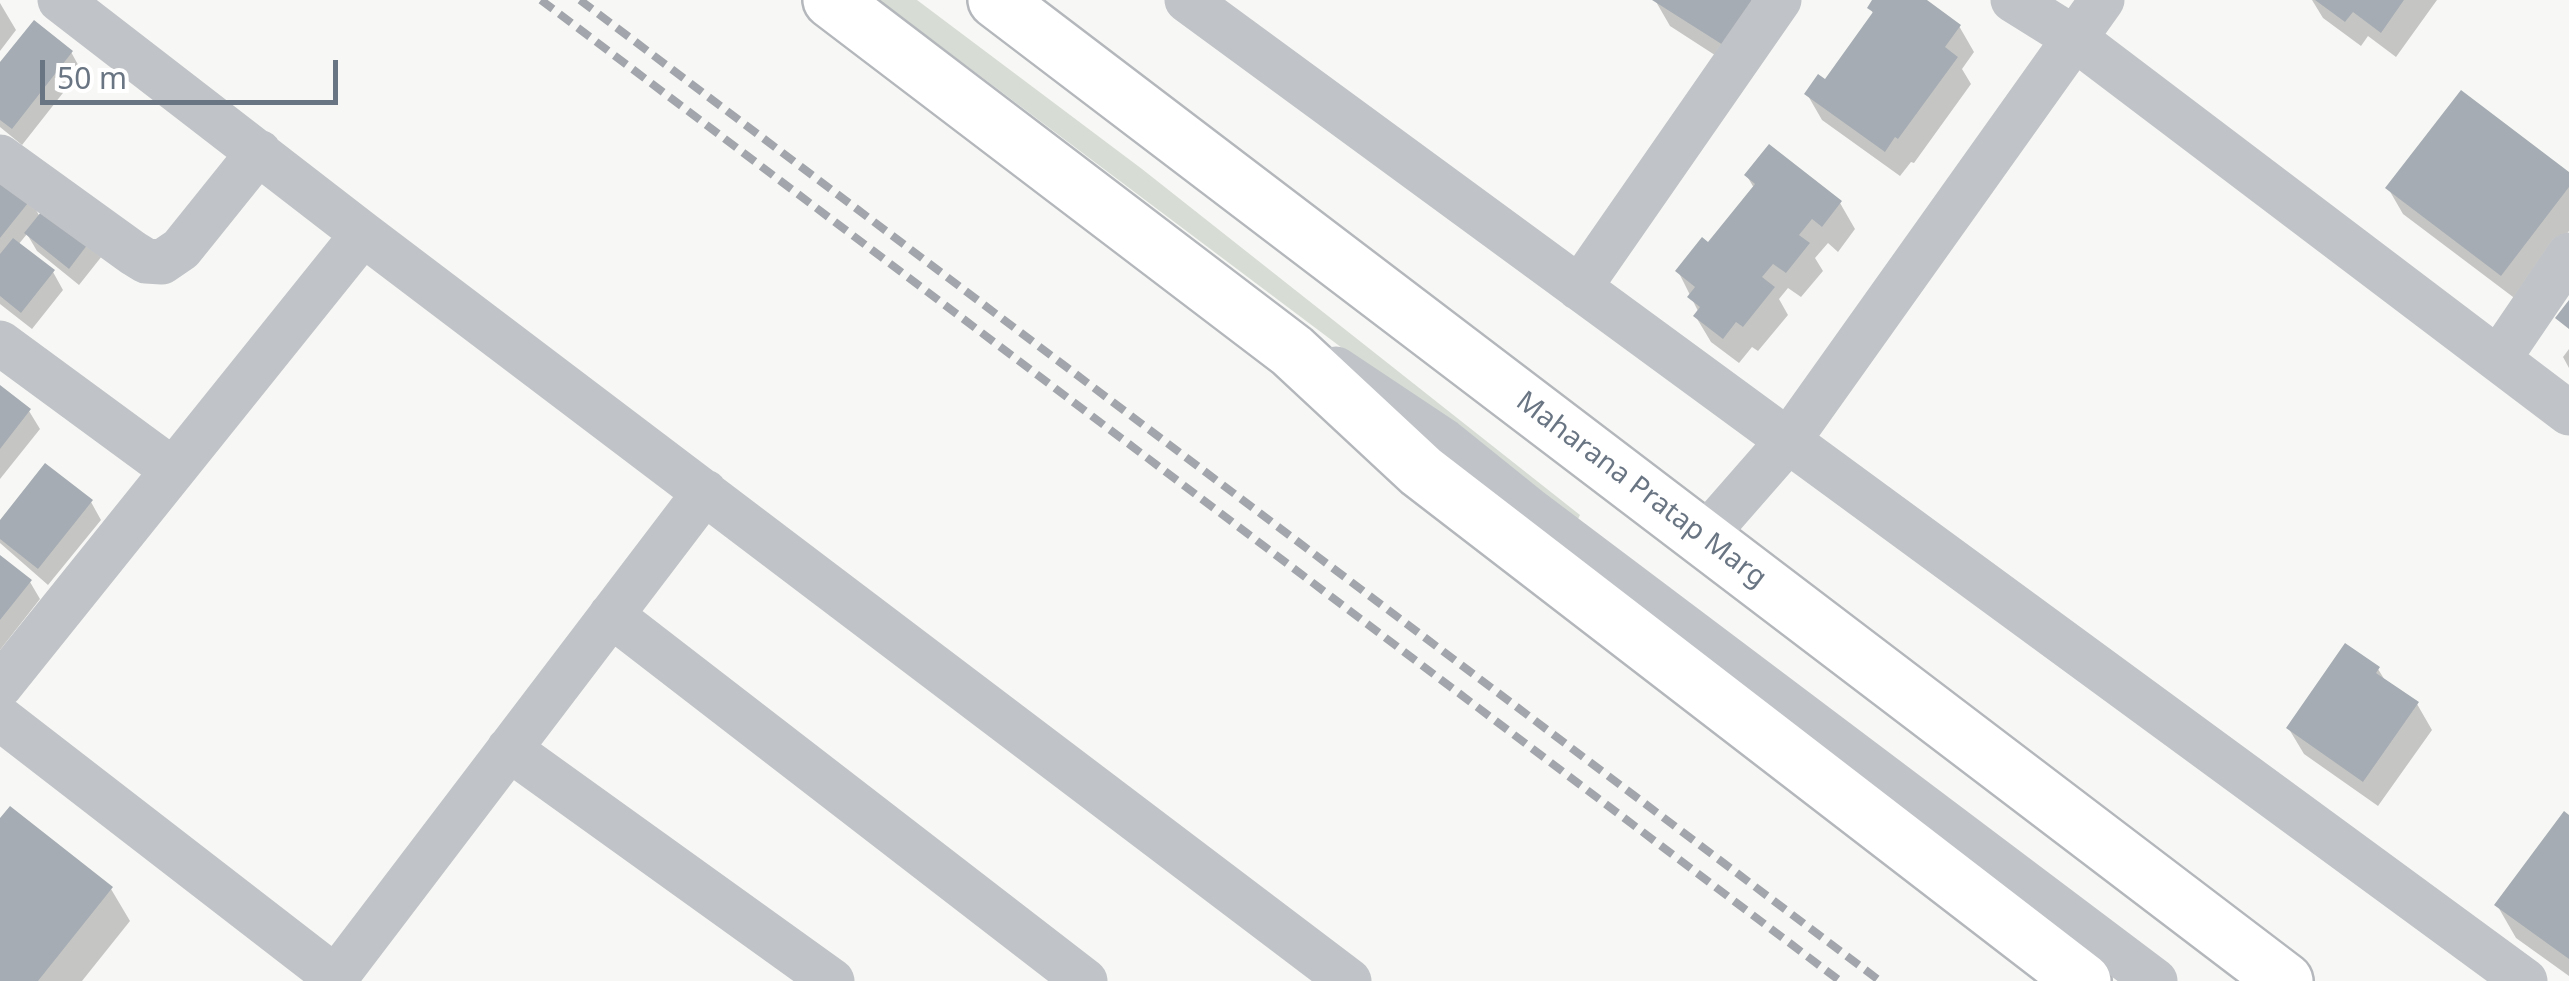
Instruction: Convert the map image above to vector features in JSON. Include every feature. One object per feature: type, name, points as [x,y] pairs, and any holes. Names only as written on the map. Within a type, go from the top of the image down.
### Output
[{"type":"main road","points":[[832,0],[1292,351],[1421,470],[2083,981]]},
{"type":"main road","name":"Maharana Pratap Marg","points":[[996,0],[2285,981]]},
{"type":"street","points":[[60,0],[1349,981]]},
{"type":"street","points":[[1187,0],[2524,981]]},
{"type":"street","points":[[1579,288],[1779,0]]},
{"type":"street","points":[[2013,0],[2074,38],[2569,413]]},
{"type":"street","points":[[1704,537],[1788,441],[2102,0]]},
{"type":"street","points":[[0,156],[146,261],[162,262],[181,249],[259,152]]},
{"type":"street","points":[[0,686],[363,234]]},
{"type":"street","points":[[2499,358],[2569,256]]},
{"type":"street","points":[[1176,264],[1444,441],[1531,512],[2156,981]]},
{"type":"street","points":[[0,343],[173,470]]},
{"type":"street","points":[[0,718],[334,979],[705,492]]},
{"type":"street","points":[[611,615],[1085,981]]},
{"type":"street","points":[[510,749],[832,981]]},
{"type":"shaded area","points":[[879,0],[917,0],[1142,169],[1580,515],[1578,519],[1386,381]]},
{"type":"building","points":[[1652,0],[1752,0],[1723,45]]},
{"type":"building","points":[[1872,0],[1927,0],[1961,25],[1945,47],[1958,57],[1885,152],[1804,94],[1818,74],[1825,79],[1873,12],[1867,8]]},
{"type":"building","points":[[2315,0],[2404,0],[2381,33],[2353,12],[2345,22]]},
{"type":"building","points":[[34,20],[73,51],[12,129],[0,120],[0,62]]},
{"type":"building","points":[[2461,90],[2569,172],[2569,187],[2501,276],[2385,188]]},
{"type":"building","points":[[1769,144],[1842,201],[1822,227],[1812,219],[1799,235],[1810,243],[1786,273],[1773,264],[1762,277],[1775,287],[1743,327],[1736,322],[1723,339],[1693,316],[1700,307],[1687,297],[1695,287],[1675,271],[1702,237],[1708,242],[1755,184],[1744,175]]},
{"type":"building","points":[[0,172],[32,198],[0,238]]},
{"type":"building","points":[[50,201],[94,236],[69,269],[24,233]]},
{"type":"building","points":[[13,238],[55,270],[21,313],[0,296],[0,254]]},
{"type":"building","points":[[2569,300],[2569,329],[2555,318]]},
{"type":"building","points":[[0,385],[31,409],[0,449]]},
{"type":"building","points":[[45,463],[93,500],[38,569],[0,539],[0,520]]},
{"type":"building","points":[[0,555],[32,580],[0,620]]},
{"type":"building","points":[[2345,643],[2380,667],[2376,673],[2419,702],[2363,782],[2286,728]]},
{"type":"building","points":[[10,806],[113,887],[38,981],[0,981],[0,818]]},
{"type":"building","points":[[2564,811],[2569,815],[2569,959],[2494,905]]},
{"type":"railway","points":[[541,0],[1840,981]]},
{"type":"railway","points":[[580,0],[1880,981]]}]
